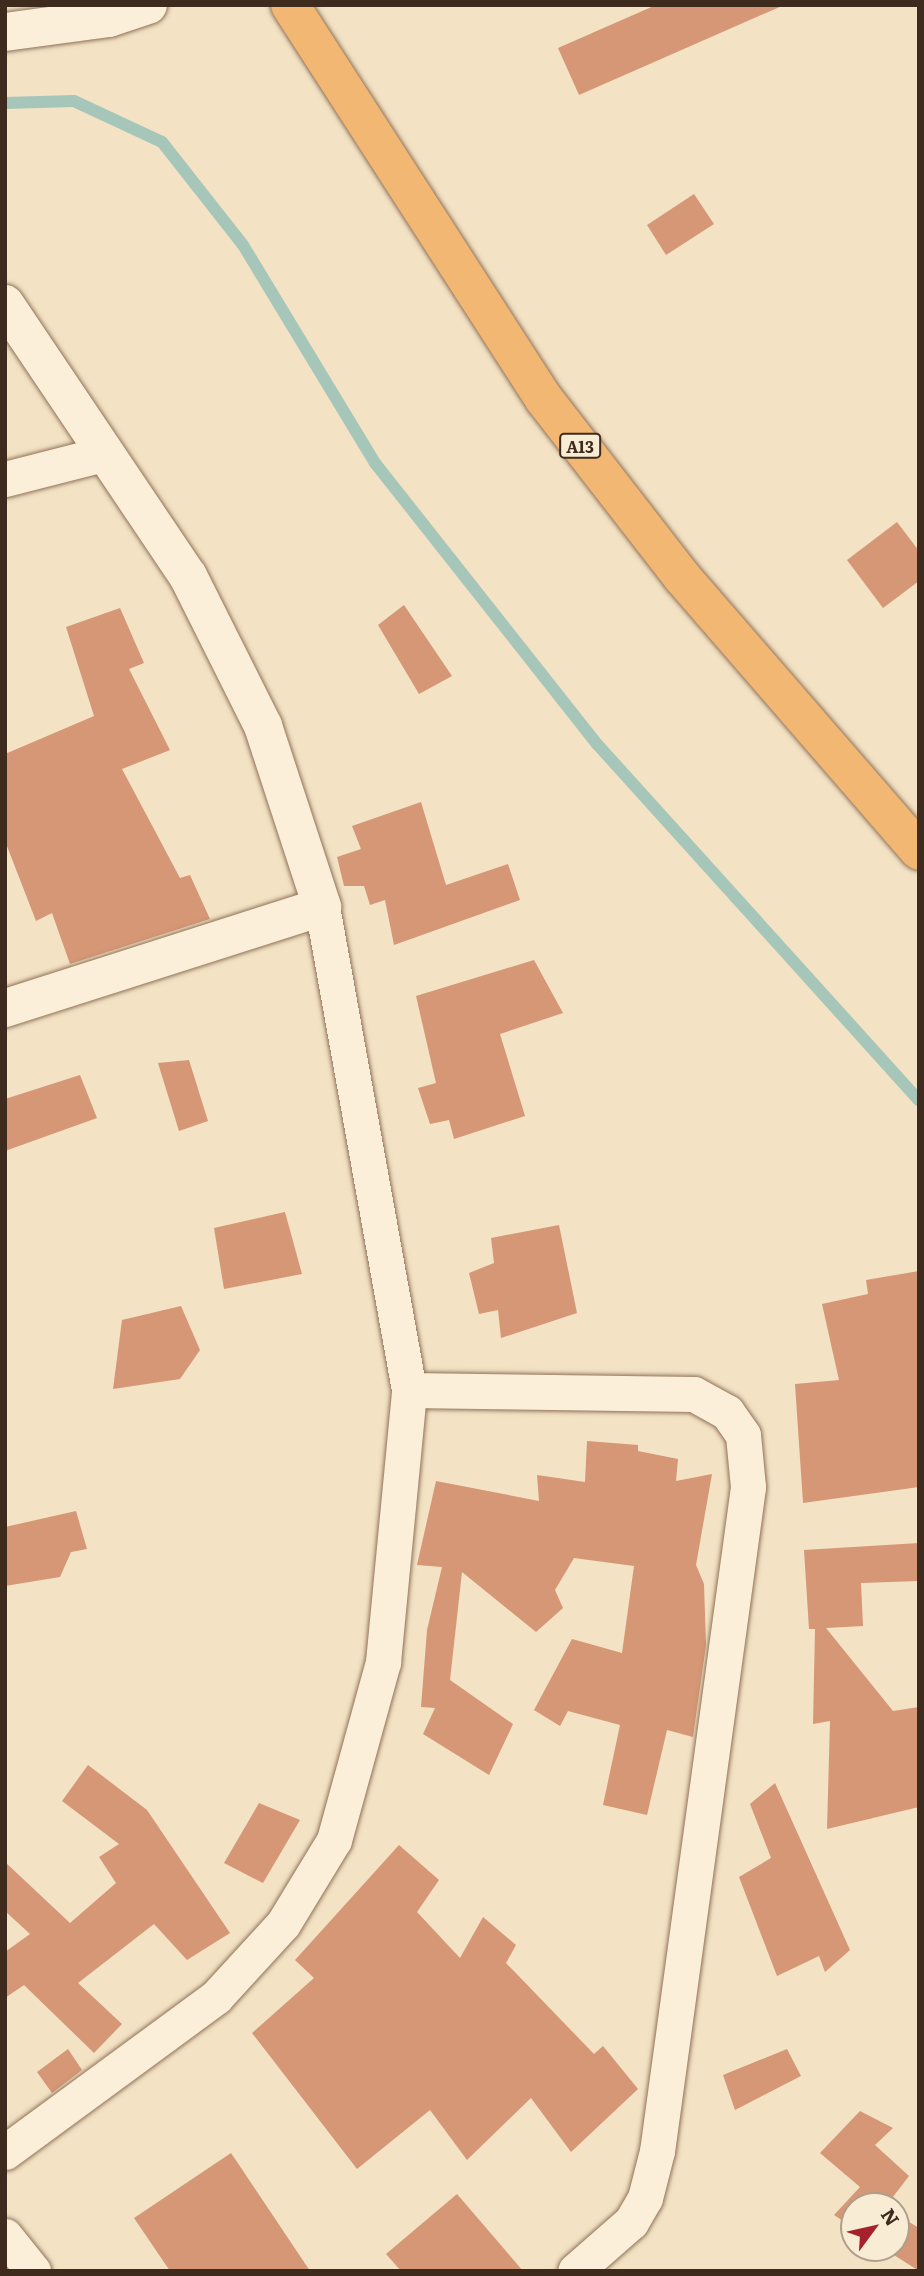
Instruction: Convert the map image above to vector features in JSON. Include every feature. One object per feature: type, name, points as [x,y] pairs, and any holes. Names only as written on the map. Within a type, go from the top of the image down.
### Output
[{"type":"highway","name":"A13","points":[[290,5],[544,399],[682,577],[919,851]]},
{"type":"street","points":[[5,32],[109,18],[148,5]]},
{"type":"street","points":[[5,304],[103,454],[188,576],[263,726],[322,907],[410,1390],[383,1662],[334,1840],[283,1924],[216,1997],[5,2152]]},
{"type":"street","points":[[5,479],[103,454]]},
{"type":"street","points":[[5,1008],[322,907]]},
{"type":"street","points":[[410,1390],[694,1394],[727,1412],[743,1435],[748,1487],[657,2151],[646,2197],[631,2222],[575,2271]]},
{"type":"street","points":[[5,2236],[33,2271]]},
{"type":"building","points":[[656,5],[784,5],[579,95],[558,48]]},
{"type":"building","points":[[694,194],[714,224],[666,255],[647,225]]},
{"type":"building","points":[[897,522],[919,551],[919,581],[883,608],[847,560]]},
{"type":"building","points":[[404,605],[452,676],[419,694],[378,625]]},
{"type":"building","points":[[120,608],[144,663],[129,669],[170,750],[122,769],[180,878],[190,875],[210,919],[70,964],[52,913],[36,921],[5,841],[5,754],[94,716],[66,627]]},
{"type":"building","points":[[421,802],[446,885],[508,864],[520,900],[394,945],[385,900],[370,905],[364,886],[344,886],[337,857],[361,849],[352,826]]},
{"type":"building","points":[[534,960],[563,1013],[500,1034],[525,1116],[454,1139],[449,1120],[430,1124],[418,1088],[436,1083],[416,996]]},
{"type":"building","points":[[189,1060],[208,1121],[179,1131],[158,1063]]},
{"type":"building","points":[[80,1075],[97,1118],[5,1151],[5,1099]]},
{"type":"building","points":[[285,1212],[302,1274],[224,1289],[214,1228]]},
{"type":"building","points":[[559,1225],[577,1313],[501,1338],[498,1310],[479,1314],[469,1273],[494,1263],[491,1238]]},
{"type":"building","points":[[919,1271],[919,1487],[803,1503],[795,1384],[839,1380],[822,1304],[868,1294],[866,1280]]},
{"type":"building","points":[[181,1306],[200,1350],[180,1379],[113,1389],[122,1320]]},
{"type":"building","points":[[587,1441],[638,1445],[638,1451],[678,1459],[676,1481],[712,1474],[696,1565],[704,1584],[706,1645],[693,1737],[667,1730],[647,1815],[603,1805],[620,1725],[568,1711],[560,1726],[534,1710],[572,1639],[622,1653],[634,1566],[574,1558],[555,1590],[563,1608],[536,1632],[462,1572],[450,1680],[513,1724],[489,1775],[423,1734],[435,1708],[421,1707],[427,1630],[442,1567],[417,1565],[436,1481],[539,1501],[537,1475],[585,1482]]},
{"type":"building","points":[[76,1511],[87,1549],[71,1552],[60,1577],[5,1586],[5,1527]]},
{"type":"building","points":[[919,1543],[919,1581],[861,1583],[863,1626],[826,1628],[893,1711],[919,1707],[919,1807],[827,1829],[830,1721],[813,1724],[815,1629],[809,1629],[804,1550]]},
{"type":"building","points":[[88,1765],[147,1810],[230,1933],[187,1960],[154,1924],[78,1983],[122,2024],[94,2053],[24,1985],[5,1998],[5,1952],[30,1934],[5,1911],[5,1862],[70,1923],[116,1883],[99,1857],[119,1844],[62,1801]]},
{"type":"building","points":[[775,1783],[850,1950],[825,1972],[819,1956],[777,1976],[739,1877],[771,1858],[750,1804]]},
{"type":"building","points":[[259,1803],[300,1820],[263,1883],[224,1863]]},
{"type":"building","points":[[399,1845],[439,1880],[417,1912],[460,1958],[483,1917],[516,1945],[506,1963],[594,2054],[603,2046],[638,2089],[571,2152],[531,2098],[467,2160],[430,2110],[357,2169],[252,2033],[314,1978],[295,1960]]},
{"type":"building","points":[[68,2049],[82,2070],[52,2093],[37,2072]]},
{"type":"building","points":[[787,2049],[801,2076],[735,2110],[723,2075]]},
{"type":"building","points":[[860,2111],[893,2128],[875,2145],[909,2176],[897,2192],[855,2192],[860,2187],[820,2153]]},
{"type":"building","points":[[231,2153],[310,2271],[170,2271],[134,2218]]},
{"type":"building","points":[[457,2194],[523,2271],[401,2271],[386,2254]]},
{"type":"building","points":[[840,2209],[840,2219],[834,2215]]},
{"type":"building","points":[[910,2223],[919,2228],[919,2271],[905,2262],[910,2262]]},
{"type":"waterway","points":[[5,103],[74,101],[162,142],[243,245],[375,463],[597,744],[919,1100]]}]
